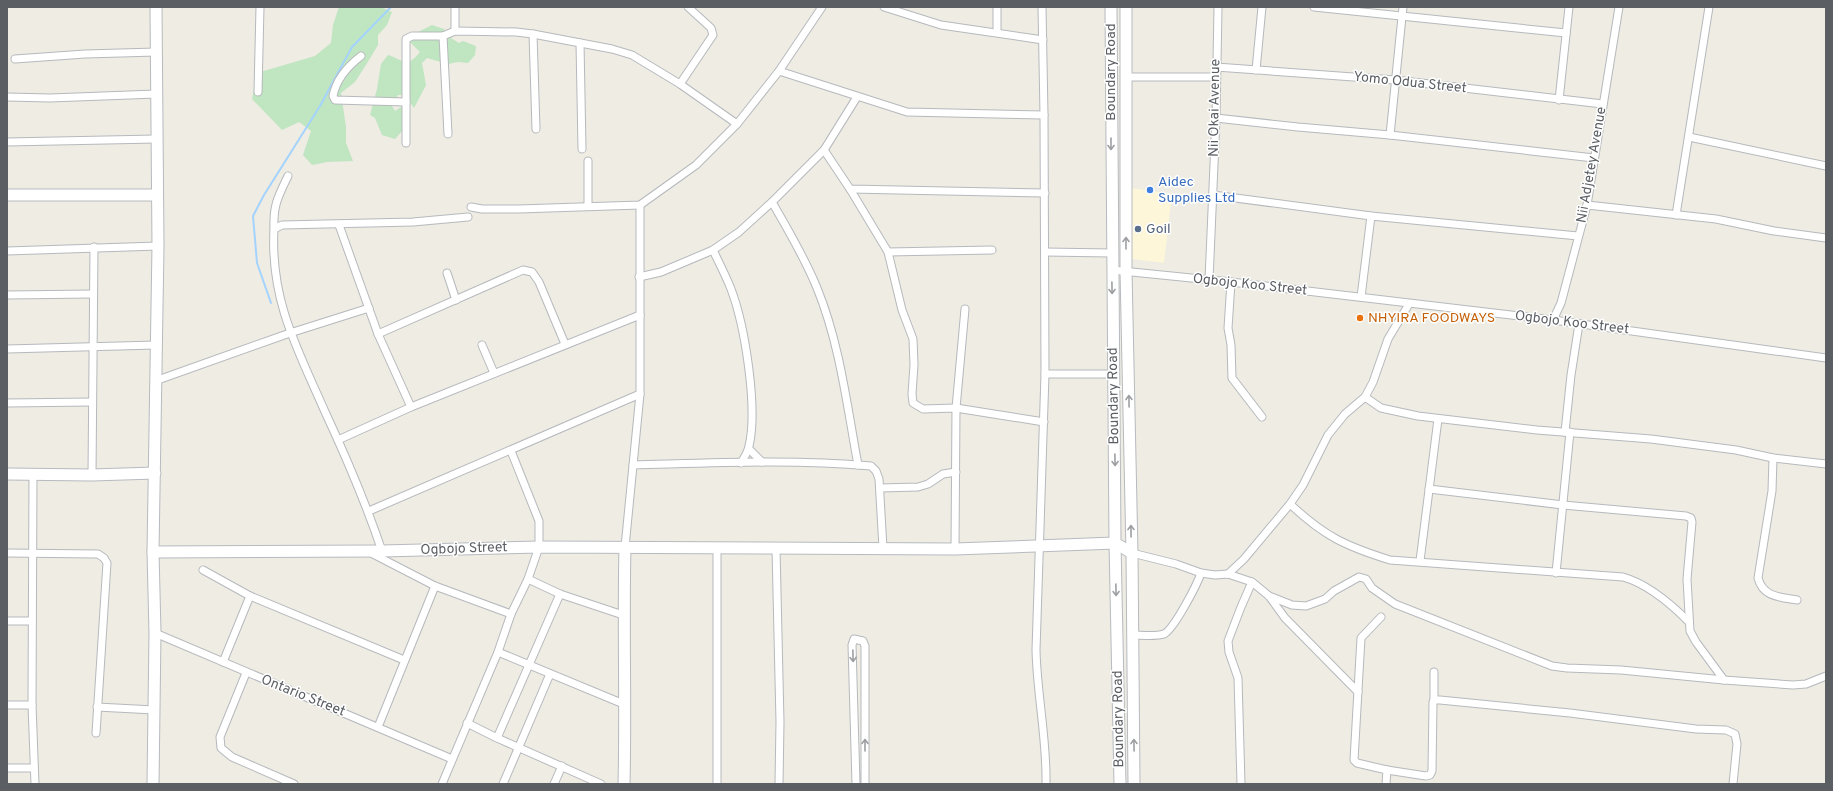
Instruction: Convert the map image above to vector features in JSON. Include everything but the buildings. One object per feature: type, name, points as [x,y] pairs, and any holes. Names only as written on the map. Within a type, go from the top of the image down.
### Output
[{"type":"street","points":[[154,784],[155,633],[153,552],[158,246],[156,195],[156,7]]},
{"type":"street","points":[[258,92],[260,7]]},
{"type":"street","points":[[455,31],[456,7]]},
{"type":"street","points":[[680,84],[713,36],[711,28],[688,7]]},
{"type":"street","points":[[471,207],[482,209],[518,209],[588,206],[640,206],[696,164],[737,124],[779,71],[822,7]]},
{"type":"street","points":[[884,7],[941,24],[1043,40]]},
{"type":"street","points":[[997,7],[997,32]]},
{"type":"street","points":[[1042,7],[1045,193],[1045,374],[1037,680],[1047,762],[1046,784]]},
{"type":"street","name":"Boundary Road","points":[[1111,7],[1115,543],[1120,784]]},
{"type":"street","name":"Boundary Road","points":[[1126,7],[1126,271],[1132,553],[1134,784]]},
{"type":"street","name":"Nii Okai Avenue","points":[[1209,280],[1216,118],[1218,7]]},
{"type":"street","points":[[1256,70],[1262,7]]},
{"type":"street","points":[[1314,7],[1566,33]]},
{"type":"street","points":[[1390,135],[1403,7]]},
{"type":"street","points":[[1559,100],[1569,7]]},
{"type":"street","name":"Nii Adjetey Avenue","points":[[1553,320],[1562,303],[1587,205],[1619,7]]},
{"type":"street","points":[[1676,215],[1708,7]]},
{"type":"street","points":[[406,143],[406,39],[412,36],[443,36],[455,31],[533,34],[612,49],[632,55],[680,84],[737,124]]},
{"type":"street","points":[[533,34],[536,129]]},
{"type":"street","points":[[443,36],[448,134]]},
{"type":"street","points":[[580,43],[582,149]]},
{"type":"street","points":[[15,59],[85,54],[156,52]]},
{"type":"street","points":[[361,56],[345,71],[334,90],[333,96],[335,100],[406,102]]},
{"type":"street","name":"Yomo Odua Street","points":[[1216,66],[1395,80],[1603,104]]},
{"type":"street","points":[[779,71],[907,112],[1044,115]]},
{"type":"street","points":[[1126,78],[1216,77]]},
{"type":"street","points":[[7,97],[50,98],[156,94]]},
{"type":"street","points":[[639,277],[661,272],[713,250],[739,232],[772,202],[824,150],[858,97]]},
{"type":"street","points":[[1216,118],[1390,135],[1594,158]]},
{"type":"street","points":[[1688,137],[1826,166]]},
{"type":"street","points":[[7,142],[156,139]]},
{"type":"street","points":[[824,150],[850,189],[888,252],[902,310],[913,339],[913,403],[920,408],[926,409],[956,408],[1044,422]]},
{"type":"street","points":[[588,161],[588,206]]},
{"type":"street","points":[[288,176],[276,201],[274,212],[274,266],[276,281],[290,333],[369,511],[382,551]]},
{"type":"street","points":[[850,189],[1045,193]]},
{"type":"street","points":[[7,195],[156,195]]},
{"type":"street","points":[[1213,195],[1371,216],[1578,236]]},
{"type":"street","points":[[772,202],[804,259],[817,288],[827,318],[841,371],[858,465]]},
{"type":"street","points":[[1587,205],[1716,219],[1774,231],[1826,238]]},
{"type":"street","points":[[624,784],[626,705],[623,615],[625,547],[640,394],[640,206]]},
{"type":"street","points":[[1361,297],[1371,216]]},
{"type":"street","points":[[274,229],[282,225],[468,218]]},
{"type":"street","points":[[339,224],[378,334],[411,407]]},
{"type":"street","points":[[7,251],[158,246]]},
{"type":"street","points":[[92,475],[94,247]]},
{"type":"street","points":[[713,250],[731,289],[741,321],[750,396],[751,435],[749,449],[741,463]]},
{"type":"street","points":[[888,252],[992,250]]},
{"type":"street","points":[[1045,252],[1112,253]]},
{"type":"street","points":[[378,334],[523,270],[532,272],[539,282],[565,344]]},
{"type":"street","name":"Ogbojo Koo Street","points":[[1112,270],[1232,282],[1553,320],[1826,358]]},
{"type":"street","points":[[447,273],[456,300]]},
{"type":"street","points":[[1232,282],[1228,328],[1231,345],[1232,378],[1262,417]]},
{"type":"street","points":[[7,295],[93,294]]},
{"type":"street","points":[[1228,574],[1244,559],[1290,504],[1303,485],[1328,436],[1345,414],[1365,397],[1373,382],[1388,339],[1409,304]]},
{"type":"street","points":[[155,382],[290,333],[369,308]]},
{"type":"street","points":[[955,549],[956,408],[965,309]]},
{"type":"street","points":[[338,440],[411,407],[640,315]]},
{"type":"street","points":[[1556,573],[1563,505],[1571,374],[1579,324]]},
{"type":"street","points":[[482,344],[494,374]]},
{"type":"street","points":[[7,349],[156,345]]},
{"type":"street","points":[[1045,374],[1114,374]]},
{"type":"street","points":[[369,511],[512,451],[640,394]]},
{"type":"street","points":[[1365,397],[1374,404],[1389,410],[1438,419],[1651,439],[1736,450],[1773,458],[1826,464]]},
{"type":"street","points":[[7,402],[92,402]]},
{"type":"street","points":[[1420,561],[1438,419]]},
{"type":"street","points":[[749,449],[762,462]]},
{"type":"street","points":[[442,784],[498,652],[512,614],[528,579],[539,547],[539,520],[512,451]]},
{"type":"street","points":[[1773,458],[1772,491],[1758,578],[1763,590],[1768,594],[1796,600]]},
{"type":"street","points":[[633,465],[762,462],[871,466],[876,471],[879,479],[883,548]]},
{"type":"street","points":[[880,488],[918,487],[928,484],[943,474],[956,472]]},
{"type":"street","points":[[7,474],[92,475],[155,473]]},
{"type":"street","points":[[33,474],[32,705],[35,784]]},
{"type":"street","points":[[1430,489],[1563,505],[1686,516],[1691,518],[1692,522],[1687,579],[1688,621],[1690,631],[1696,642],[1724,680]]},
{"type":"street","points":[[1290,504],[1312,524],[1348,546],[1390,560],[1420,561],[1629,579],[1642,585],[1675,608],[1688,621]]},
{"type":"street","points":[[1115,543],[1132,553],[1176,564],[1201,573],[1215,575],[1228,574],[1252,582],[1269,596],[1285,618],[1358,692]]},
{"type":"street","name":"Ogbojo Street","points":[[153,552],[382,551],[539,547],[955,549],[1115,543]]},
{"type":"street","points":[[717,548],[717,784]]},
{"type":"street","points":[[776,548],[780,722],[779,784]]},
{"type":"street","points":[[366,550],[435,586],[512,614]]},
{"type":"street","points":[[7,553],[98,554],[108,563],[96,733]]},
{"type":"street","points":[[203,570],[250,596],[404,660]]},
{"type":"street","points":[[1132,635],[1162,635],[1166,633],[1195,588],[1201,573]]},
{"type":"street","points":[[1269,596],[1292,604],[1306,606],[1324,599],[1355,578],[1363,577],[1380,595],[1395,604],[1552,666],[1622,670],[1793,685],[1806,684],[1826,676]]},
{"type":"street","points":[[528,579],[560,594],[623,615]]},
{"type":"street","points":[[1241,784],[1238,678],[1229,652],[1228,642],[1252,582]]},
{"type":"street","points":[[378,727],[435,586]]},
{"type":"street","points":[[497,738],[560,594]]},
{"type":"street","points":[[223,662],[250,596]]},
{"type":"street","points":[[1675,608],[1688,603]]},
{"type":"street","points":[[1381,617],[1361,638],[1354,760],[1357,763],[1387,770],[1426,776],[1430,774],[1432,771],[1434,672]]},
{"type":"street","points":[[7,621],[32,621]]},
{"type":"street","name":"Ontario Street","points":[[155,633],[246,673],[452,759]]},
{"type":"street","points":[[856,784],[852,645],[854,639],[863,641],[865,646],[865,784]]},
{"type":"street","points":[[498,652],[626,705]]},
{"type":"street","points":[[246,673],[220,737],[221,748],[232,757],[294,784]]},
{"type":"street","points":[[503,784],[550,674]]},
{"type":"street","points":[[1434,700],[1570,713],[1696,729],[1726,730],[1735,734],[1737,744],[1733,784]]},
{"type":"street","points":[[7,705],[32,705]]},
{"type":"street","points":[[97,708],[154,710]]},
{"type":"street","points":[[467,723],[497,738],[601,784]]},
{"type":"street","points":[[554,784],[562,766]]},
{"type":"street","points":[[7,768],[34,768]]},
{"type":"street","points":[[1386,784],[1387,770]]},
{"type":"shaded area","points":[[1131,188],[1172,194],[1164,263],[1132,259]]},
{"type":"green space","points":[[339,7],[381,7],[392,12],[387,25],[378,35],[378,45],[369,60],[355,82],[341,93],[346,127],[346,143],[353,161],[327,162],[312,165],[303,155],[311,131],[299,122],[282,130],[252,99],[257,73],[315,56],[331,43],[333,25]]},
{"type":"green space","points":[[432,25],[444,29],[446,35],[459,43],[463,41],[476,46],[475,55],[468,63],[458,62],[448,64],[427,58],[422,63],[426,85],[414,108],[405,95],[398,95],[392,106],[395,111],[404,105],[403,130],[395,139],[382,135],[375,118],[370,115],[377,89],[381,64],[388,55],[405,62],[408,62],[415,57],[420,52],[409,41],[418,32]]},
{"type":"waterway","points":[[271,303],[257,263],[253,216],[264,195],[320,106],[352,47],[391,7]]},
{"type":"place","name":"Aidec Supplies Ltd","points":[[1150,190]]},
{"type":"place","name":"Goil","points":[[1138,229]]},
{"type":"place","name":"NHYIRA FOODWAYS","points":[[1360,318]]}]
